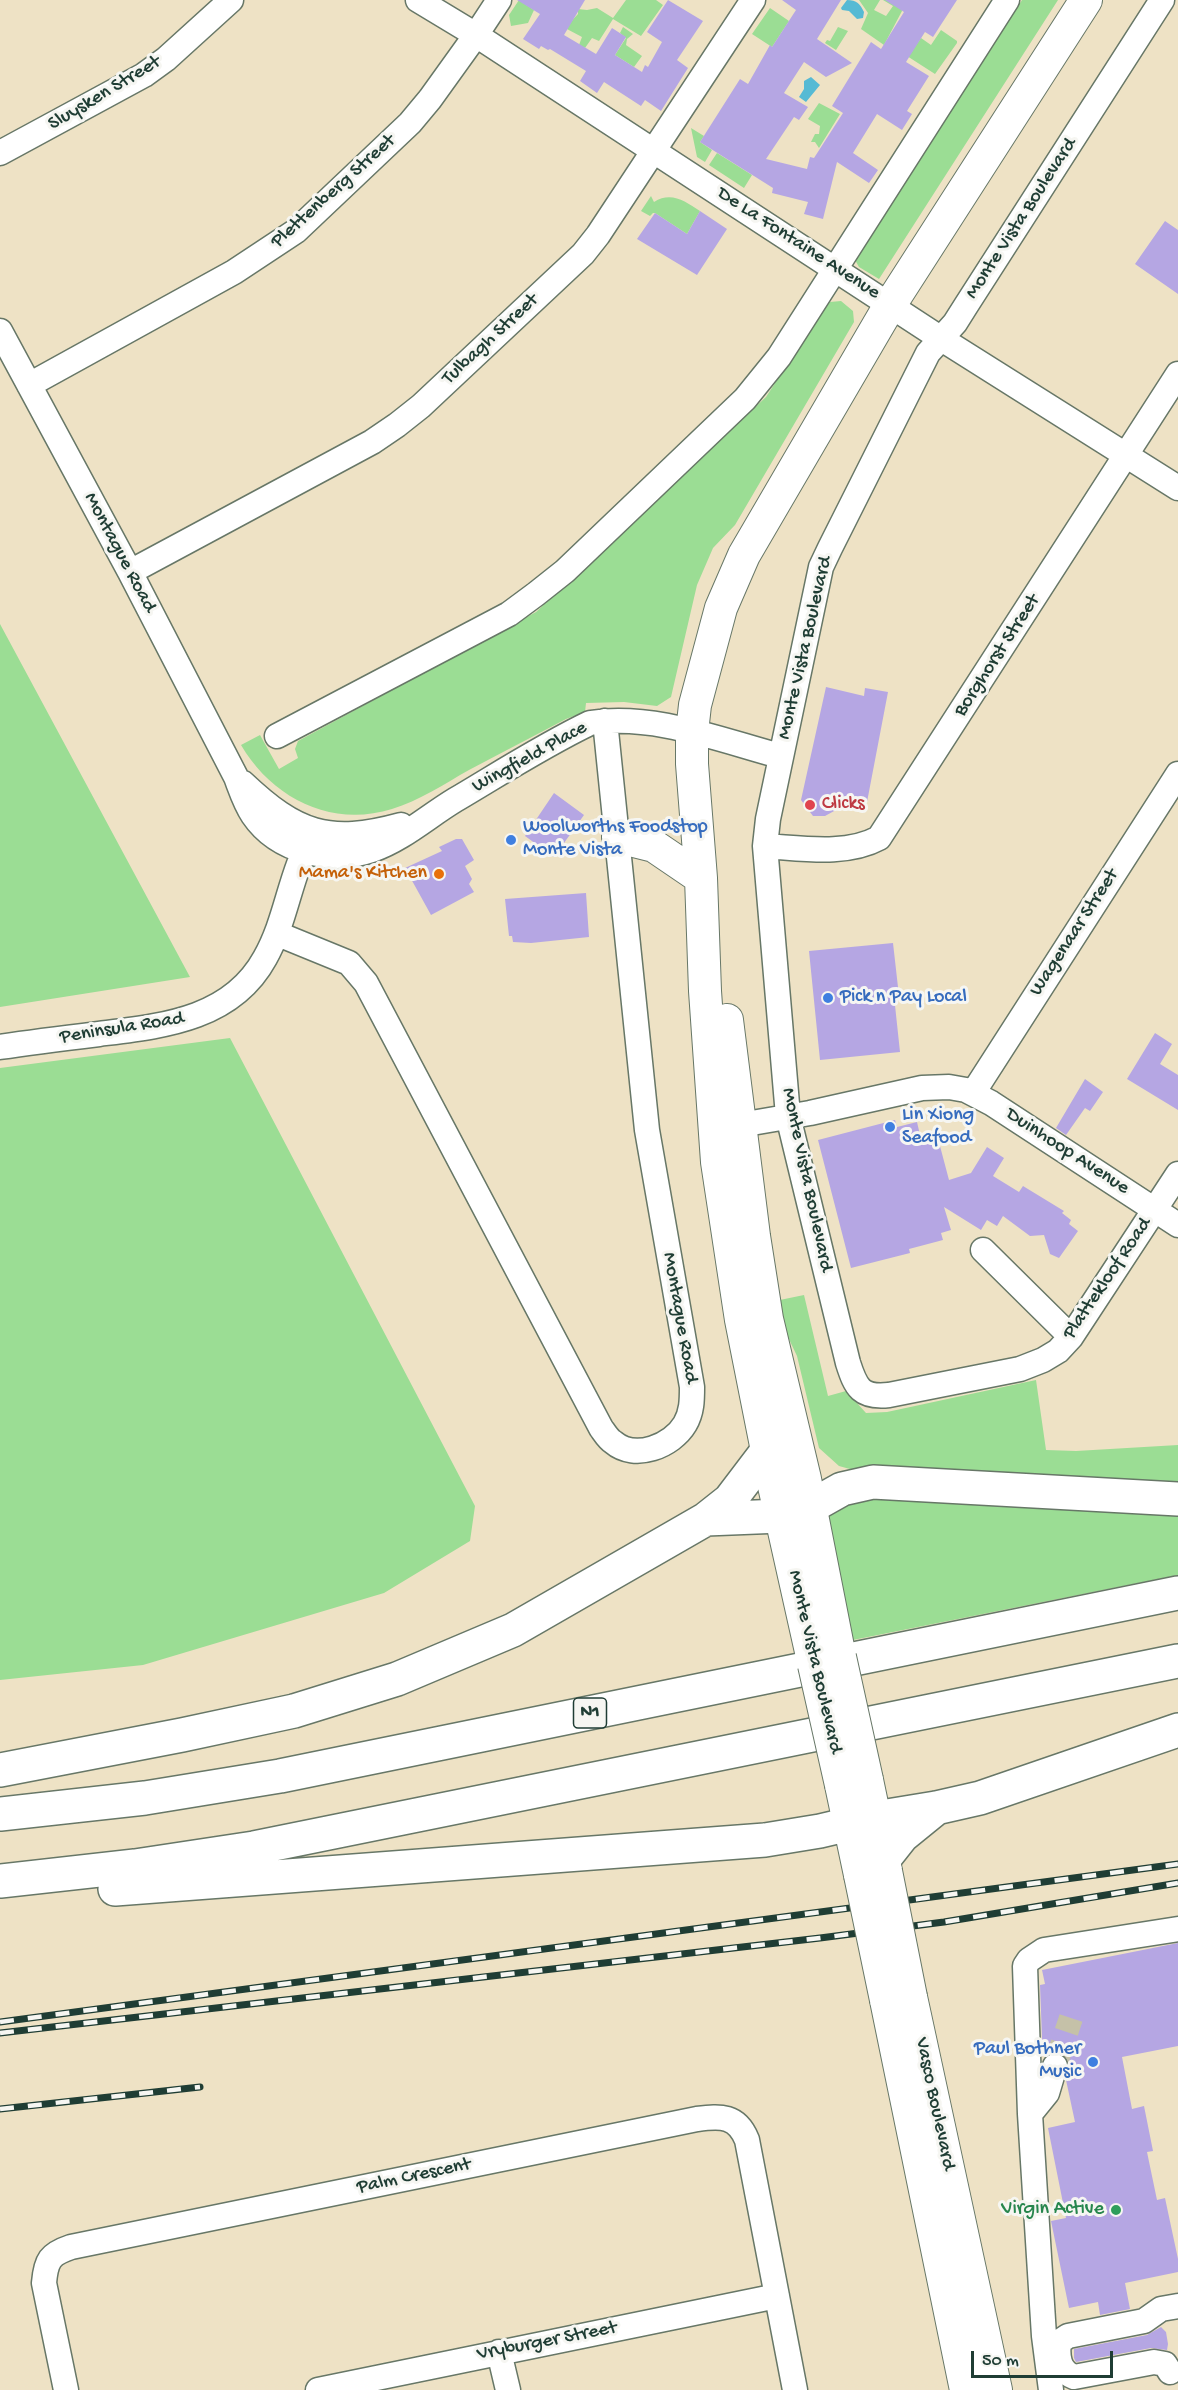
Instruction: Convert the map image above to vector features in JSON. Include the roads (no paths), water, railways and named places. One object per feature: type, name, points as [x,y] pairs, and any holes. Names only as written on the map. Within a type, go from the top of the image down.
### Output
[{"type":"highway","points":[[0,1770],[294,1711],[397,1679],[513,1630],[706,1519],[730,1500],[768,1450]]},
{"type":"highway","points":[[706,1519],[796,1512],[842,1490],[873,1482],[1178,1499]]},
{"type":"highway","name":"N1","points":[[0,1814],[145,1798],[288,1774],[1178,1593]]},
{"type":"highway","points":[[0,1881],[152,1863],[262,1846],[1178,1661]]},
{"type":"highway","points":[[0,1898],[765,1840],[980,1798],[1178,1730]]},
{"type":"highway","points":[[876,1869],[902,1836],[936,1808]]},
{"type":"main road","name":"Monte Vista Boulevard","points":[[796,1512],[768,1450],[741,1320],[717,1162],[705,992],[701,878],[692,764],[692,732],[697,696],[721,608],[744,555],[890,305],[1086,0]]},
{"type":"main road","points":[[618,837],[654,846],[701,878]]},
{"type":"main road","name":"Monte Vista Boulevard","points":[[704,929],[721,990],[753,1236],[796,1512],[862,1821]]},
{"type":"main road","name":"Vasco Boulevard","points":[[862,1821],[876,1869],[966,2390]]},
{"type":"main road","name":"Vasco Boulevard","points":[[898,1998],[996,2390]]},
{"type":"street","name":"Sluysken Street","points":[[0,153],[144,75],[166,59],[231,0]]},
{"type":"street","name":"De La Fontaine Avenue","points":[[418,0],[476,35],[940,338],[1178,488]]},
{"type":"street","name":"Plettenberg Street","points":[[29,385],[234,272],[296,231],[410,123],[430,99],[499,0]]},
{"type":"street","name":"Tulbagh Street","points":[[130,572],[372,442],[397,426],[421,406],[583,254],[655,152],[753,0]]},
{"type":"street","points":[[277,736],[509,614],[565,571],[745,399],[778,357],[1007,0]]},
{"type":"street","name":"Monte Vista Boulevard","points":[[854,1380],[788,1116],[765,846],[780,756],[821,567],[928,354],[967,304],[1162,0]]},
{"type":"street","name":"Montague Road","points":[[0,331],[237,777],[244,800],[253,816],[278,839],[309,841]]},
{"type":"street","name":"Borghorst Street","points":[[765,846],[843,849],[864,846],[879,838],[1178,374]]},
{"type":"street","name":"Wingfield Place","points":[[309,841],[360,835],[425,818],[591,723],[622,720],[692,732],[780,756]]},
{"type":"street","name":"Montague Road","points":[[278,934],[335,955],[349,963],[359,973],[601,1428],[613,1443],[637,1450],[650,1449],[666,1443],[686,1422],[692,1406],[692,1388],[647,1130],[605,721]]},
{"type":"street","name":"Wagenaar Street","points":[[973,1093],[1178,774]]},
{"type":"street","name":"Peninsula Road","points":[[0,1047],[162,1026],[201,1015],[227,1001],[253,977],[265,960],[278,934],[299,864],[309,841]]},
{"type":"street","name":"Duinhoop Avenue","points":[[740,1125],[922,1088],[949,1087],[973,1093],[1178,1225]]},
{"type":"street","points":[[717,1162],[726,1138],[740,1125]]},
{"type":"street","name":"Plattekloof Road","points":[[854,1380],[860,1390],[868,1395],[878,1396],[1020,1370],[1043,1360],[1071,1337],[1178,1174]]},
{"type":"street","points":[[983,1250],[1071,1337]]},
{"type":"street","points":[[1051,2390],[1044,2336],[1030,2114],[1025,1966],[1029,1960],[1044,1950],[1178,1929]]},
{"type":"street","points":[[1030,2114],[1047,2093],[1055,2066]]},
{"type":"street","name":"Palm Crescent","points":[[66,2390],[44,2283],[46,2266],[57,2252],[106,2240],[716,2117],[731,2120],[743,2129],[747,2140],[795,2390]]},
{"type":"street","name":"Vryburger Street","points":[[318,2390],[777,2296]]},
{"type":"street","points":[[1044,2336],[1169,2307]]},
{"type":"street","points":[[1169,2307],[1144,2321],[1068,2337],[1059,2342],[1058,2351],[1061,2367],[1066,2374],[1074,2377],[1154,2362],[1165,2364],[1174,2371]]},
{"type":"street","points":[[499,2352],[508,2390]]},
{"type":"street","points":[[1076,2390],[1174,2371]]},
{"type":"water","points":[[847,0],[860,5],[864,12],[863,18],[857,19],[849,11],[842,10]]},
{"type":"water","points":[[811,77],[820,85],[806,102],[799,97],[804,89],[804,81]]},
{"type":"tunnel","points":[[1055,2066],[1071,2018]]},
{"type":"railway","points":[[0,2022],[1178,1864]]},
{"type":"railway","points":[[0,2033],[820,1938],[944,1922],[1178,1883]]},
{"type":"railway","points":[[0,2109],[200,2087]]},
{"type":"place","name":"Clicks","points":[[810,805]]},
{"type":"place","name":"Woolworths Foodstop Monte Vista","points":[[511,840]]},
{"type":"place","name":"Mama's Kitchen","points":[[439,874]]},
{"type":"place","name":"Pick n Pay Local","points":[[828,998]]},
{"type":"place","name":"Lin Xiong Seafood","points":[[890,1127]]},
{"type":"place","name":"Paul Bothner Music","points":[[1093,2062]]},
{"type":"place","name":"Virgin Active","points":[[1116,2210]]}]
